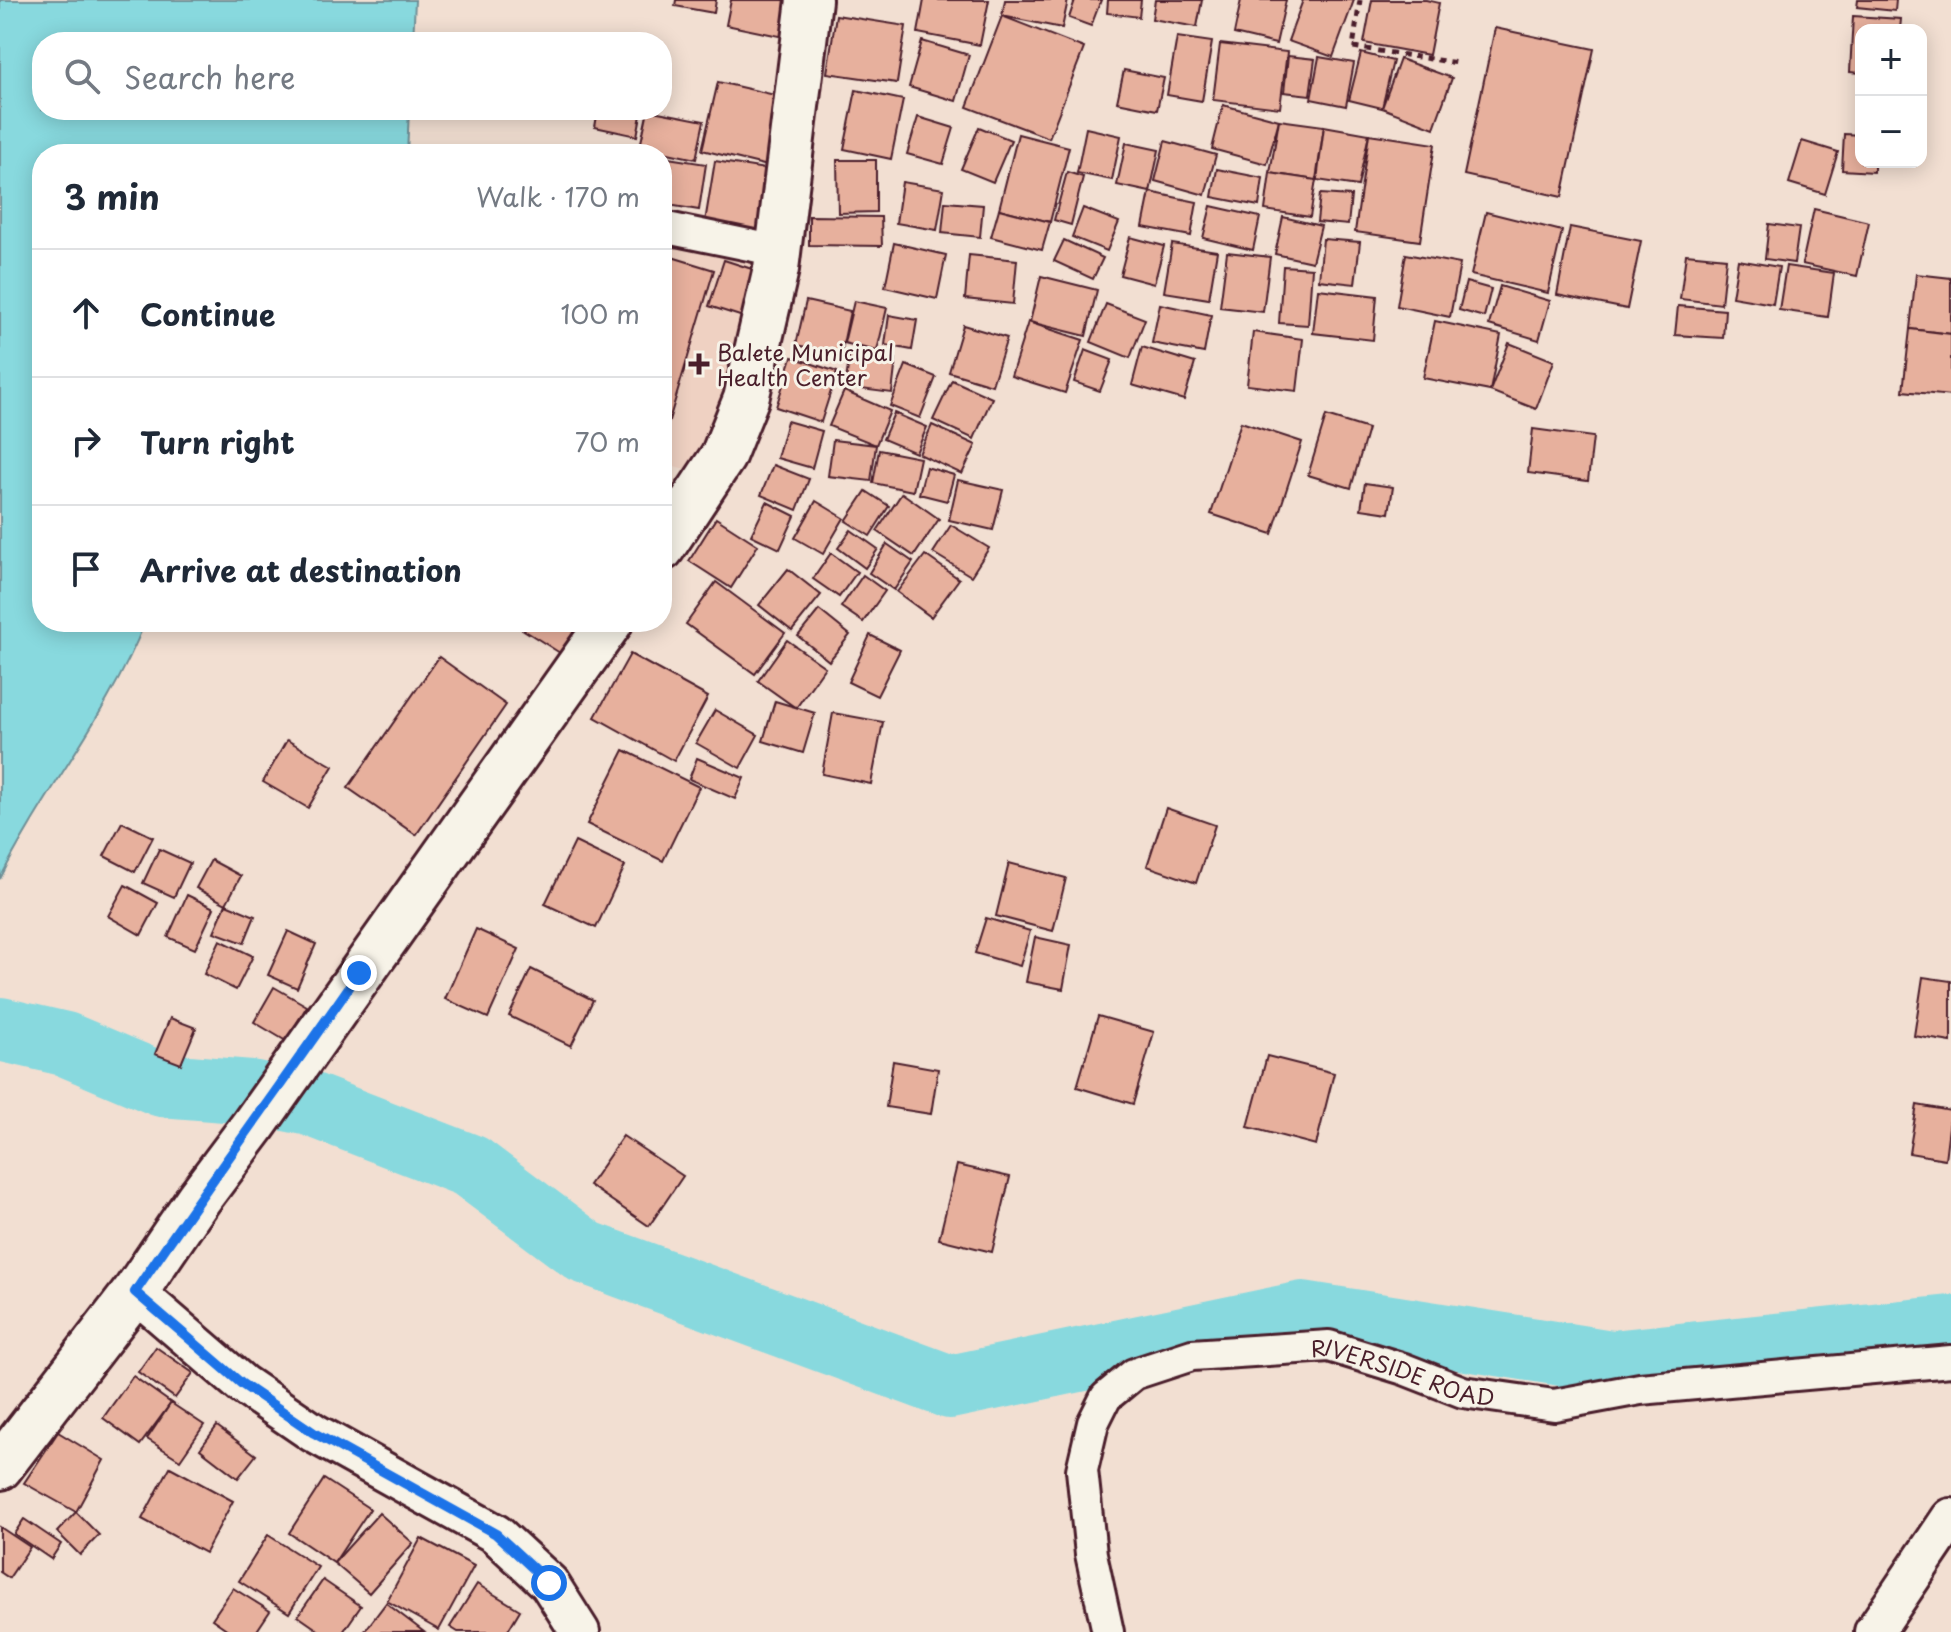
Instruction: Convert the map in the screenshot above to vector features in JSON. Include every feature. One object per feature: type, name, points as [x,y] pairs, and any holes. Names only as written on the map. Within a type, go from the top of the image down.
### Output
[{"type":"main road","points":[[672,533],[723,456],[746,399],[778,251],[809,0]]},
{"type":"main road","points":[[0,1467],[135,1292],[603,632]]},
{"type":"street","points":[[672,229],[778,251]]},
{"type":"street","points":[[135,1292],[242,1384],[314,1433],[496,1534],[549,1583],[580,1632]]},
{"type":"street","name":"RIVERSIDE ROAD","points":[[1108,1632],[1091,1554],[1082,1470],[1093,1423],[1106,1397],[1134,1374],[1192,1355],[1329,1346],[1404,1369],[1463,1392],[1554,1405],[1640,1389],[1951,1361]]},
{"type":"street","points":[[1874,1632],[1951,1518]]},
{"type":"path","points":[[1360,0],[1353,47],[1457,63]]},
{"type":"shaded area","name":"Balete Municipal Health Center","points":[[672,239],[766,265],[703,475],[672,465]]},
{"type":"water","points":[[0,0],[415,0],[413,32],[32,32],[32,120],[409,120],[407,144],[32,144],[32,632],[141,632],[95,721],[17,846],[0,879]]},
{"type":"building","points":[[676,0],[716,0],[714,13],[675,6]]},
{"type":"building","points":[[731,0],[797,0],[789,38],[726,25]]},
{"type":"building","points":[[924,0],[989,0],[980,45],[918,33]]},
{"type":"building","points":[[1005,0],[1068,0],[1062,28],[1002,16]]},
{"type":"building","points":[[1075,0],[1101,0],[1091,26],[1069,18]]},
{"type":"building","points":[[1108,0],[1141,0],[1139,17],[1107,13]]},
{"type":"building","points":[[1155,0],[1202,0],[1197,27],[1152,19]]},
{"type":"building","points":[[1241,0],[1286,0],[1276,44],[1234,34]]},
{"type":"building","points":[[1303,0],[1354,0],[1333,57],[1288,41]]},
{"type":"building","points":[[1372,0],[1426,0],[1439,3],[1429,55],[1364,43]]},
{"type":"building","points":[[1858,0],[1896,0],[1895,11],[1857,7]]},
{"type":"building","points":[[836,15],[906,26],[897,83],[827,73]]},
{"type":"building","points":[[1002,16],[1084,48],[1049,138],[967,107]]},
{"type":"building","points":[[1853,16],[1901,19],[1901,24],[1855,24],[1855,72],[1850,72]]},
{"type":"building","points":[[1495,28],[1594,49],[1562,197],[1464,175]]},
{"type":"building","points":[[1177,37],[1212,42],[1202,101],[1167,95]]},
{"type":"building","points":[[922,41],[969,55],[956,101],[909,87]]},
{"type":"building","points":[[1220,44],[1287,52],[1280,108],[1213,100]]},
{"type":"building","points":[[1361,53],[1393,61],[1382,108],[1349,100]]},
{"type":"building","points":[[1288,56],[1315,59],[1310,95],[1284,92]]},
{"type":"building","points":[[1319,57],[1354,63],[1346,106],[1311,99]]},
{"type":"building","points":[[1400,59],[1452,78],[1434,128],[1382,108]]},
{"type":"building","points":[[1124,70],[1164,78],[1157,110],[1117,102]]},
{"type":"building","points":[[718,82],[788,98],[772,167],[702,150]]},
{"type":"building","points":[[856,90],[903,100],[891,159],[844,149]]},
{"type":"building","points":[[1223,105],[1279,120],[1267,164],[1212,149]]},
{"type":"building","points":[[672,115],[704,121],[696,159],[672,154],[672,144],[641,144],[646,120],[672,120]]},
{"type":"building","points":[[918,117],[954,128],[943,164],[907,154]]},
{"type":"building","points":[[596,120],[640,120],[637,136],[595,127]]},
{"type":"building","points":[[1279,120],[1324,126],[1316,180],[1270,173]]},
{"type":"building","points":[[1324,126],[1369,134],[1358,186],[1317,180]]},
{"type":"building","points":[[979,127],[1011,140],[993,182],[961,169]]},
{"type":"building","points":[[1086,128],[1121,136],[1112,180],[1077,173]]},
{"type":"building","points":[[1018,134],[1069,147],[1050,222],[999,209]]},
{"type":"building","points":[[1369,134],[1435,144],[1420,241],[1355,232]]},
{"type":"building","points":[[1844,134],[1855,135],[1855,168],[1874,168],[1874,172],[1842,170]]},
{"type":"building","points":[[1165,141],[1216,155],[1205,195],[1155,181]]},
{"type":"building","points":[[1802,141],[1838,152],[1825,194],[1789,183]]},
{"type":"building","points":[[1126,143],[1159,150],[1150,192],[1117,185]]},
{"type":"building","points":[[672,159],[706,164],[699,210],[672,206]]},
{"type":"building","points":[[837,160],[876,160],[876,212],[838,213]]},
{"type":"building","points":[[715,161],[777,171],[766,238],[704,228]]},
{"type":"building","points":[[1217,169],[1263,178],[1259,206],[1212,197]]},
{"type":"building","points":[[1067,172],[1083,177],[1071,225],[1054,220]]},
{"type":"building","points":[[1270,173],[1316,180],[1310,217],[1265,210]]},
{"type":"building","points":[[902,182],[944,189],[937,230],[896,223]]},
{"type":"building","points":[[1150,192],[1197,202],[1191,236],[1143,227]]},
{"type":"building","points":[[1320,194],[1351,196],[1348,225],[1317,222]]},
{"type":"building","points":[[945,202],[983,205],[980,237],[942,233]]},
{"type":"building","points":[[1211,206],[1260,217],[1253,250],[1203,238]]},
{"type":"building","points":[[1083,208],[1119,222],[1107,251],[1072,237]]},
{"type":"building","points":[[999,209],[1050,222],[1042,250],[991,237]]},
{"type":"building","points":[[1814,209],[1869,222],[1857,276],[1802,264]]},
{"type":"building","points":[[1486,212],[1562,231],[1548,293],[1471,275]]},
{"type":"building","points":[[809,216],[881,217],[882,246],[809,245]]},
{"type":"building","points":[[1283,217],[1321,226],[1312,262],[1275,254]]},
{"type":"building","points":[[1769,224],[1799,228],[1794,263],[1765,259]]},
{"type":"building","points":[[1570,227],[1641,241],[1627,309],[1557,295]]},
{"type":"building","points":[[1130,237],[1164,246],[1154,284],[1120,275]]},
{"type":"building","points":[[1323,239],[1360,242],[1355,284],[1319,280]]},
{"type":"building","points":[[1064,240],[1103,258],[1093,279],[1054,261]]},
{"type":"building","points":[[894,243],[946,255],[937,299],[885,287]]},
{"type":"building","points":[[1172,244],[1217,251],[1209,299],[1164,292]]},
{"type":"building","points":[[1227,252],[1270,257],[1263,312],[1220,307]]},
{"type":"building","points":[[1406,254],[1460,264],[1450,317],[1397,306]]},
{"type":"building","points":[[1686,254],[1726,258],[1721,304],[1680,299]]},
{"type":"building","points":[[969,255],[1017,260],[1013,304],[965,299]]},
{"type":"building","points":[[672,257],[714,270],[672,411]]},
{"type":"building","points":[[724,260],[758,271],[743,317],[709,306]]},
{"type":"building","points":[[1738,260],[1779,267],[1773,304],[1732,297]]},
{"type":"building","points":[[1283,266],[1312,268],[1308,325],[1279,323]]},
{"type":"building","points":[[1786,266],[1834,273],[1828,317],[1779,310]]},
{"type":"building","points":[[1916,274],[1951,278],[1951,334],[1910,329]]},
{"type":"building","points":[[1041,276],[1097,290],[1086,336],[1030,322]]},
{"type":"building","points":[[1466,282],[1491,289],[1484,317],[1459,310]]},
{"type":"building","points":[[1500,286],[1550,301],[1539,340],[1489,325]]},
{"type":"building","points":[[1318,289],[1377,296],[1373,340],[1313,333]]},
{"type":"building","points":[[806,301],[850,311],[841,354],[796,345]]},
{"type":"building","points":[[854,301],[887,308],[877,351],[844,343]]},
{"type":"building","points":[[1106,304],[1145,319],[1130,358],[1091,342]]},
{"type":"building","points":[[1160,304],[1211,315],[1204,353],[1152,343]]},
{"type":"building","points":[[1678,306],[1725,310],[1723,338],[1675,335]]},
{"type":"building","points":[[889,315],[917,320],[912,350],[885,345]]},
{"type":"building","points":[[1435,321],[1501,335],[1490,391],[1423,378]]},
{"type":"building","points":[[1028,322],[1083,340],[1065,393],[1011,376]]},
{"type":"building","points":[[963,325],[1007,338],[992,385],[949,372]]},
{"type":"building","points":[[1910,329],[1951,334],[1951,396],[1903,391]]},
{"type":"building","points":[[1253,332],[1303,339],[1297,391],[1247,385]]},
{"type":"building","points":[[1509,343],[1554,361],[1536,409],[1490,391]]},
{"type":"building","points":[[1142,347],[1195,363],[1184,400],[1132,385]]},
{"type":"building","points":[[1085,350],[1112,360],[1100,391],[1074,382]]},
{"type":"building","points":[[850,353],[896,359],[892,393],[845,387]]},
{"type":"building","points":[[792,357],[837,372],[821,422],[776,407]]},
{"type":"building","points":[[906,365],[936,377],[920,418],[890,406]]},
{"type":"building","points":[[952,380],[992,398],[974,439],[933,420]]},
{"type":"building","points":[[844,391],[890,411],[876,445],[829,426]]},
{"type":"building","points":[[894,413],[927,427],[916,453],[883,439]]},
{"type":"building","points":[[1326,416],[1368,429],[1351,488],[1308,475]]},
{"type":"building","points":[[787,421],[822,431],[812,468],[777,458]]},
{"type":"building","points":[[1241,422],[1302,442],[1272,534],[1211,514]]},
{"type":"building","points":[[932,425],[976,445],[962,474],[919,454]]},
{"type":"building","points":[[1533,429],[1593,437],[1588,481],[1528,473]]},
{"type":"building","points":[[833,440],[876,445],[871,481],[828,476]]},
{"type":"building","points":[[879,450],[920,458],[913,491],[873,483]]},
{"type":"building","points":[[773,465],[809,479],[797,510],[761,495]]},
{"type":"building","points":[[926,467],[954,475],[947,501],[919,494]]},
{"type":"building","points":[[958,480],[1003,490],[993,530],[949,520]]},
{"type":"building","points":[[1365,483],[1393,487],[1389,513],[1361,509]]},
{"type":"building","points":[[866,491],[889,506],[870,536],[846,521]]},
{"type":"building","points":[[902,493],[939,519],[914,556],[877,531]]},
{"type":"building","points":[[816,501],[844,518],[823,554],[795,538]]},
{"type":"building","points":[[767,502],[795,516],[780,549],[751,535]]},
{"type":"building","points":[[716,518],[758,545],[731,588],[689,561]]},
{"type":"building","points":[[951,525],[989,548],[971,576],[933,553]]},
{"type":"building","points":[[851,530],[878,549],[865,568],[838,548]]},
{"type":"building","points":[[887,544],[913,562],[894,590],[869,573]]},
{"type":"building","points":[[831,553],[857,572],[839,597],[813,579]]},
{"type":"building","points":[[925,555],[959,579],[931,617],[897,592]]},
{"type":"building","points":[[788,569],[821,595],[792,631],[759,605]]},
{"type":"building","points":[[863,575],[885,591],[863,622],[841,607]]},
{"type":"building","points":[[716,582],[785,633],[755,674],[686,624]]},
{"type":"building","points":[[819,610],[850,635],[829,661],[798,636]]},
{"type":"building","points":[[527,632],[574,632],[560,653]]},
{"type":"building","points":[[870,635],[900,650],[877,696],[848,682]]},
{"type":"building","points":[[787,640],[825,667],[796,708],[758,681]]},
{"type":"building","points":[[630,654],[708,697],[674,761],[595,717]]},
{"type":"building","points":[[439,657],[506,705],[416,835],[348,788]]},
{"type":"building","points":[[775,701],[815,713],[803,753],[763,741]]},
{"type":"building","points":[[715,710],[758,735],[740,768],[696,743]]},
{"type":"building","points":[[833,713],[883,722],[871,784],[822,774]]},
{"type":"building","points":[[287,740],[333,766],[308,808],[263,782]]},
{"type":"building","points":[[624,750],[699,787],[663,861],[587,824]]},
{"type":"building","points":[[697,758],[744,778],[735,799],[689,779]]},
{"type":"building","points":[[1166,808],[1215,825],[1196,883],[1147,866]]},
{"type":"building","points":[[122,822],[153,837],[135,872],[104,856]]},
{"type":"building","points":[[575,842],[625,866],[596,928],[545,904]]},
{"type":"building","points":[[159,849],[190,863],[174,897],[143,883]]},
{"type":"building","points":[[211,860],[241,876],[226,904],[196,888]]},
{"type":"building","points":[[1009,863],[1066,878],[1053,931],[996,916]]},
{"type":"building","points":[[125,885],[158,903],[141,935],[108,916]]},
{"type":"building","points":[[187,895],[214,908],[195,949],[168,937]]},
{"type":"building","points":[[226,904],[255,916],[244,943],[214,932]]},
{"type":"building","points":[[986,918],[1030,931],[1020,966],[975,953]]},
{"type":"building","points":[[476,929],[519,949],[488,1018],[445,999]]},
{"type":"building","points":[[288,931],[316,944],[297,988],[268,975]]},
{"type":"building","points":[[1035,937],[1071,945],[1063,989],[1026,982]]},
{"type":"building","points":[[220,940],[253,956],[236,990],[204,974]]},
{"type":"building","points":[[531,969],[593,1000],[571,1046],[509,1016]]},
{"type":"building","points":[[1923,977],[1951,981],[1951,1042],[1914,1036]]},
{"type":"building","points":[[274,987],[307,1006],[286,1041],[254,1022]]},
{"type":"building","points":[[1098,1016],[1154,1032],[1133,1104],[1077,1087]]},
{"type":"building","points":[[170,1018],[196,1028],[181,1064],[155,1054]]},
{"type":"building","points":[[1267,1056],[1334,1073],[1316,1145],[1248,1127]]},
{"type":"building","points":[[893,1061],[938,1069],[931,1114],[886,1107]]},
{"type":"building","points":[[1917,1105],[1951,1111],[1945,1159],[1909,1153]]},
{"type":"building","points":[[623,1136],[683,1176],[649,1226],[589,1185]]},
{"type":"building","points":[[957,1165],[1010,1177],[992,1252],[939,1239]]},
{"type":"building","points":[[156,1347],[193,1373],[175,1398],[138,1372]]},
{"type":"building","points":[[133,1376],[171,1403],[140,1445],[103,1418]]},
{"type":"building","points":[[171,1403],[204,1425],[180,1460],[147,1439]]},
{"type":"building","points":[[217,1426],[256,1455],[238,1478],[200,1449]]},
{"type":"building","points":[[58,1432],[104,1460],[76,1512],[24,1483]]},
{"type":"building","points":[[170,1467],[233,1501],[205,1553],[142,1519]]},
{"type":"building","points":[[324,1479],[370,1509],[334,1563],[289,1533]]},
{"type":"building","points":[[76,1512],[99,1535],[80,1555],[57,1532]]},
{"type":"building","points":[[379,1513],[413,1543],[369,1593],[334,1563]]},
{"type":"building","points":[[24,1519],[61,1544],[51,1559],[14,1534]]},
{"type":"building","points":[[0,1527],[30,1547],[9,1578],[0,1572]]},
{"type":"building","points":[[268,1535],[318,1567],[289,1613],[239,1581]]},
{"type":"building","points":[[421,1538],[474,1566],[439,1630],[387,1601]]},
{"type":"building","points":[[323,1580],[361,1606],[343,1632],[321,1632],[298,1616]]},
{"type":"building","points":[[477,1584],[520,1610],[507,1632],[458,1632],[450,1627]]},
{"type":"building","points":[[233,1588],[270,1611],[256,1632],[231,1632],[212,1619]]},
{"type":"building","points":[[386,1603],[424,1632],[364,1632]]},
{"type":"waterway","points":[[0,1029],[65,1044],[162,1085],[251,1092],[310,1104],[470,1166],[585,1252],[950,1387],[1303,1313],[1612,1362],[1951,1327]]},
{"type":"place","name":"Balete Municipal Health Center","points":[[699,364]]},
{"type":"route","points":[[359,973],[135,1292],[242,1384],[314,1433],[496,1534],[549,1583]]}]
